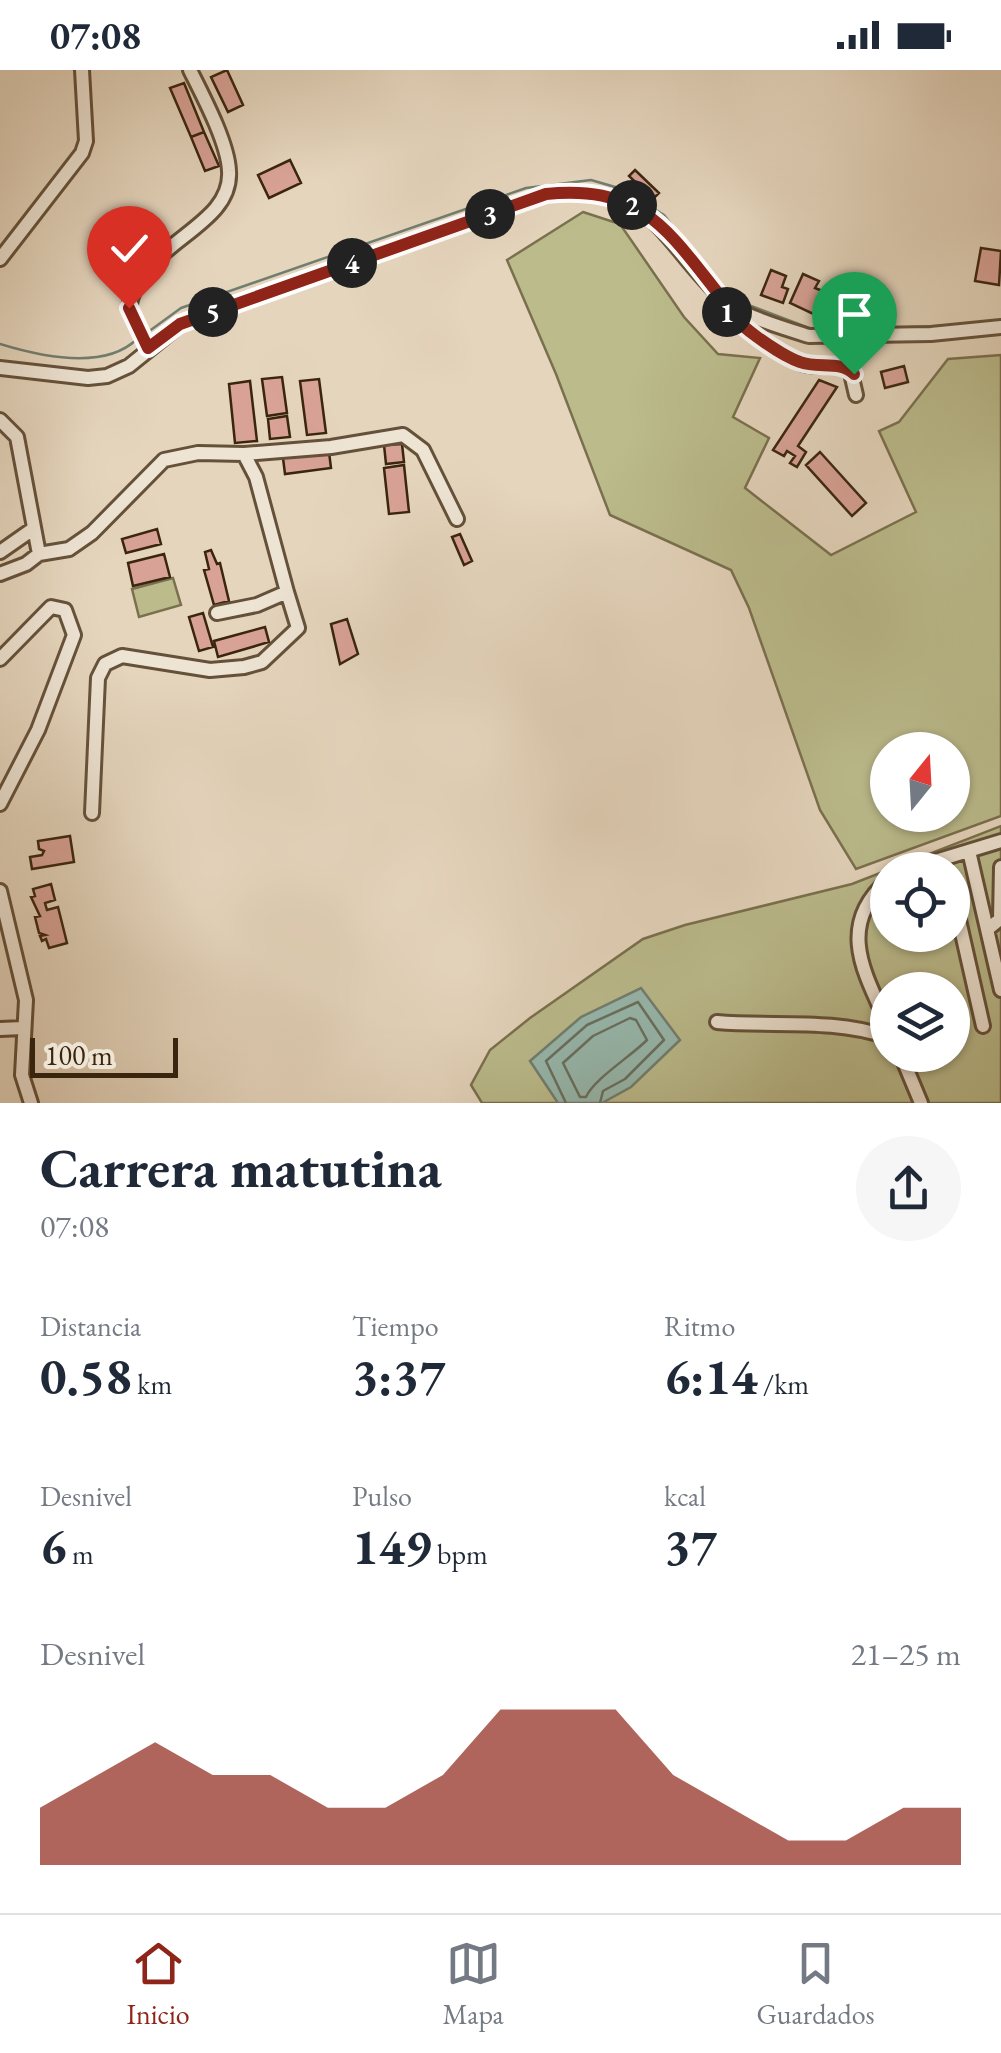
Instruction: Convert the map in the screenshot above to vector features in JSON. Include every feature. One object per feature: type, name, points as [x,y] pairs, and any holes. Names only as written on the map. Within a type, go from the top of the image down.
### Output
[{"type":"street","points":[[0,259],[82,153],[86,140],[82,70]]},
{"type":"street","points":[[148,348],[136,327],[130,300],[150,262],[201,224],[220,204],[229,186],[230,166],[190,70]]},
{"type":"street","points":[[0,368],[88,378],[108,376],[128,366],[180,324],[546,194],[576,191],[628,203],[654,217],[725,302],[730,316],[802,364],[850,369],[856,395]]},
{"type":"street","points":[[725,302],[809,336],[931,334],[1001,327]]},
{"type":"street","points":[[0,420],[17,438],[39,554]]},
{"type":"street","points":[[0,574],[39,554],[69,549],[92,533],[164,460],[198,453],[244,454],[403,435],[423,450],[457,519]]},
{"type":"street","points":[[92,813],[98,678],[105,664],[122,656],[210,670],[262,662],[298,628],[256,477],[244,454]]},
{"type":"street","points":[[0,552],[32,530]]},
{"type":"street","points":[[218,612],[257,605],[287,592]]},
{"type":"street","points":[[0,660],[51,607],[65,610],[70,616],[74,635],[38,730],[0,804]]},
{"type":"street","points":[[966,852],[1001,840]]},
{"type":"street","points":[[969,850],[1001,990]]},
{"type":"street","points":[[988,929],[1000,918],[1001,867]]},
{"type":"street","points":[[0,891],[26,1000],[22,1076],[31,1103]]},
{"type":"street","points":[[870,902],[864,910],[857,956],[870,985]]},
{"type":"street","points":[[966,952],[982,1026]]},
{"type":"street","points":[[717,1022],[824,1024],[870,1031]]},
{"type":"street","points":[[0,1029],[24,1028]]},
{"type":"street","points":[[908,1072],[921,1103]]},
{"type":"green space","points":[[583,212],[620,224],[684,317],[718,354],[760,358],[733,417],[769,438],[745,488],[831,555],[916,512],[879,431],[899,422],[948,359],[1001,355],[1001,816],[970,827],[970,732],[870,732],[870,832],[957,832],[903,852],[870,852],[870,864],[856,869],[820,810],[749,608],[731,570],[610,515],[507,260]]},
{"type":"green space","points":[[173,578],[181,605],[139,617],[132,589]]},
{"type":"green space","points":[[1001,826],[1001,1103],[482,1103],[471,1085],[490,1050],[643,939],[870,877],[870,952],[970,952],[970,852],[934,852]]},
{"type":"water","points":[[641,988],[680,1040],[631,1087],[602,1103],[558,1103],[530,1061],[581,1017]]},
{"type":"building","points":[[227,70],[243,105],[228,112],[211,77]]},
{"type":"building","points":[[184,83],[204,132],[191,137],[170,88]]},
{"type":"building","points":[[204,132],[219,166],[205,171],[191,137]]},
{"type":"building","points":[[290,160],[301,183],[269,198],[258,175]]},
{"type":"building","points":[[635,170],[659,193],[653,199],[629,176]]},
{"type":"building","points":[[981,248],[1001,251],[999,285],[975,281]]},
{"type":"building","points":[[771,270],[786,276],[782,287],[788,289],[783,303],[761,295]]},
{"type":"building","points":[[803,274],[819,281],[815,288],[835,296],[824,319],[790,303]]},
{"type":"building","points":[[904,366],[908,382],[885,388],[881,372]]},
{"type":"building","points":[[282,377],[287,413],[267,416],[262,379]]},
{"type":"building","points":[[319,379],[326,433],[307,435],[300,381]]},
{"type":"building","points":[[819,380],[837,387],[798,446],[806,452],[797,467],[790,463],[795,456],[773,450]]},
{"type":"building","points":[[250,381],[257,441],[235,443],[229,384]]},
{"type":"building","points":[[287,416],[290,437],[270,439],[268,419]]},
{"type":"building","points":[[402,444],[404,462],[386,464],[384,445]]},
{"type":"building","points":[[329,452],[331,468],[285,474],[283,458]]},
{"type":"building","points":[[820,452],[866,503],[852,516],[806,465]]},
{"type":"building","points":[[404,465],[409,512],[389,514],[384,468]]},
{"type":"building","points":[[157,529],[161,544],[126,553],[122,539]]},
{"type":"building","points":[[460,534],[472,561],[464,565],[452,537]]},
{"type":"building","points":[[211,550],[217,564],[220,563],[229,601],[214,605],[204,570],[209,569],[205,552]]},
{"type":"building","points":[[164,554],[170,577],[133,586],[128,563]]},
{"type":"building","points":[[203,613],[213,647],[199,651],[189,617]]},
{"type":"building","points":[[347,619],[358,654],[340,664],[331,624]]},
{"type":"building","points":[[265,627],[269,642],[218,657],[214,641]]},
{"type":"building","points":[[70,836],[74,862],[32,869],[30,857],[44,851],[39,849],[38,841]]},
{"type":"building","points":[[51,884],[55,900],[45,903],[47,910],[58,907],[67,943],[49,948],[40,936],[45,935],[39,933],[35,917],[40,916],[31,897],[35,896],[33,889]]},
{"type":"waterway","points":[[148,332],[181,308],[526,188],[591,180],[622,189],[664,215],[730,298],[817,331]]},
{"type":"waterway","points":[[890,328],[962,325]]},
{"type":"waterway","points":[[0,344],[52,356],[89,358],[123,349],[137,339]]},
{"type":"route","points":[[129,308],[148,348],[180,324],[546,194],[576,191],[628,203],[654,217],[725,302],[730,316],[788,356],[802,364],[841,366],[854,374]]}]
